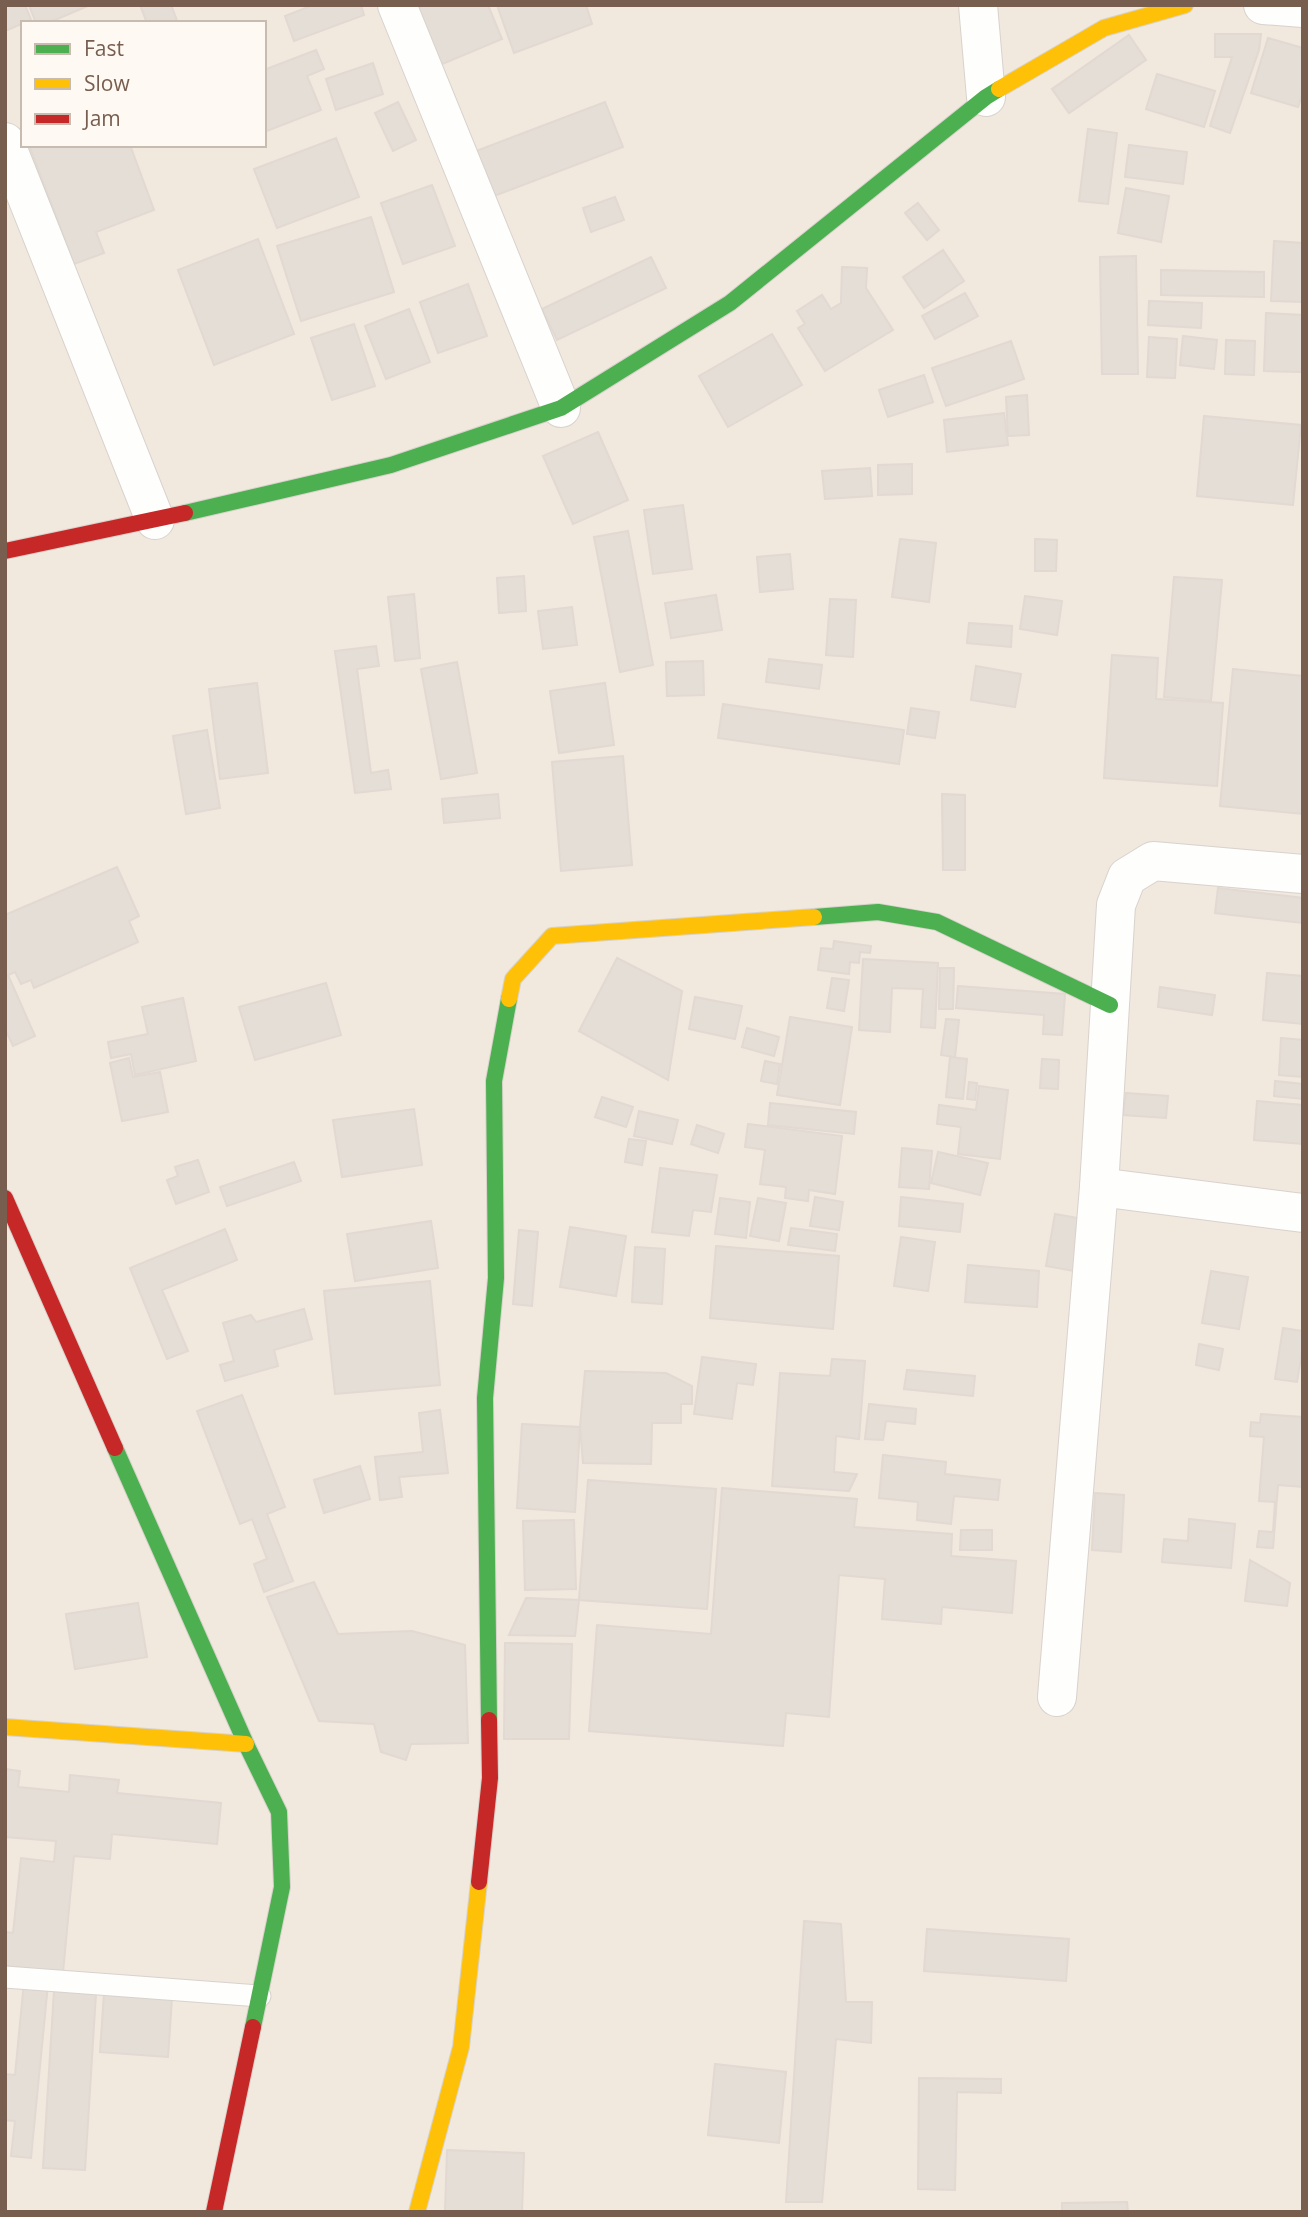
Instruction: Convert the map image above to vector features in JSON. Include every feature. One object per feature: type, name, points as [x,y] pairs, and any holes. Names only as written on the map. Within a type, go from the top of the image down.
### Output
[{"type":"street","points":[[397,5],[561,408]]},
{"type":"street","points":[[978,5],[986,97]]},
{"type":"street","points":[[5,551],[155,520],[391,465],[561,408],[730,303],[986,97],[1104,28],[1185,5]]},
{"type":"street","points":[[1264,5],[1303,8]]},
{"type":"street","points":[[5,142],[155,520]]},
{"type":"street","points":[[1057,1697],[1099,1187],[1116,905],[1127,877],[1153,862],[1303,874]]},
{"type":"street","points":[[417,2212],[461,2047],[490,1778],[485,1398],[496,1278],[494,1081],[513,979],[552,936],[878,912],[937,922],[1110,1006]]},
{"type":"street","points":[[1099,1187],[1303,1213]]},
{"type":"street","points":[[5,1198],[246,1744],[279,1812],[282,1886],[214,2212]]},
{"type":"street","points":[[5,1727],[246,1744]]},
{"type":"lane","points":[[5,1977],[260,1996]]},
{"type":"shaded area","points":[[5,5],[1303,5],[1303,2212],[5,2212]]},
{"type":"building","points":[[5,5],[25,5],[31,20],[21,21],[21,24],[5,31]]},
{"type":"building","points":[[29,5],[90,5],[53,21],[35,21]]},
{"type":"building","points":[[140,5],[171,5],[177,21],[146,21]]},
{"type":"building","points":[[313,5],[361,5],[364,15],[294,41],[285,16]]},
{"type":"building","points":[[424,5],[488,5],[502,39],[440,65],[417,8]]},
{"type":"building","points":[[497,5],[586,5],[592,24],[514,53]]},
{"type":"building","points":[[1215,34],[1261,34],[1259,50],[1230,133],[1210,126],[1232,57],[1215,57]]},
{"type":"building","points":[[1129,35],[1146,60],[1069,113],[1052,89]]},
{"type":"building","points":[[1268,38],[1303,48],[1303,92],[1298,107],[1251,93]]},
{"type":"building","points":[[316,50],[324,69],[307,76],[321,110],[266,131],[266,69]]},
{"type":"building","points":[[373,63],[383,94],[336,110],[326,79]]},
{"type":"building","points":[[1157,74],[1215,91],[1204,127],[1146,109]]},
{"type":"building","points":[[398,102],[416,140],[393,151],[375,113]]},
{"type":"building","points":[[605,102],[623,147],[494,196],[476,151]]},
{"type":"building","points":[[1088,129],[1117,133],[1108,204],[1079,201]]},
{"type":"building","points":[[336,138],[359,197],[277,228],[254,169]]},
{"type":"building","points":[[1129,145],[1187,152],[1183,184],[1125,177]]},
{"type":"building","points":[[30,147],[131,147],[154,210],[96,232],[104,253],[74,264]]},
{"type":"building","points":[[432,185],[455,246],[403,264],[381,203]]},
{"type":"building","points":[[1126,188],[1169,196],[1161,242],[1118,233]]},
{"type":"building","points":[[615,197],[624,220],[591,232],[583,208]]},
{"type":"building","points":[[918,203],[939,230],[927,240],[905,213]]},
{"type":"building","points":[[371,217],[394,292],[301,321],[277,246]]},
{"type":"building","points":[[258,239],[294,334],[214,365],[178,270]]},
{"type":"building","points":[[1274,241],[1303,243],[1303,302],[1271,301]]},
{"type":"building","points":[[943,250],[964,281],[924,308],[903,277]]},
{"type":"building","points":[[1136,256],[1138,374],[1102,374],[1100,257]]},
{"type":"building","points":[[651,257],[666,288],[557,340],[542,309]]},
{"type":"building","points":[[842,267],[867,268],[866,288],[893,330],[825,371],[798,328],[805,324],[797,311],[822,295],[831,309],[841,303]]},
{"type":"building","points":[[1161,270],[1264,272],[1264,297],[1161,295]]},
{"type":"building","points":[[468,284],[487,336],[438,353],[420,302]]},
{"type":"building","points":[[965,293],[978,316],[935,339],[922,316]]},
{"type":"building","points":[[1149,301],[1202,303],[1201,328],[1148,325]]},
{"type":"building","points":[[409,309],[430,362],[386,379],[365,326]]},
{"type":"building","points":[[1266,313],[1303,315],[1302,372],[1264,371]]},
{"type":"building","points":[[354,324],[375,386],[332,400],[311,338]]},
{"type":"building","points":[[772,334],[802,385],[728,427],[699,376]]},
{"type":"building","points":[[1183,336],[1217,340],[1214,369],[1180,365]]},
{"type":"building","points":[[1149,337],[1177,339],[1175,378],[1147,377]]},
{"type":"building","points":[[1226,340],[1255,341],[1254,375],[1225,374]]},
{"type":"building","points":[[1011,341],[1024,379],[946,406],[932,368]]},
{"type":"building","points":[[924,375],[933,402],[888,417],[879,390]]},
{"type":"building","points":[[1027,395],[1029,435],[1008,436],[1006,397]]},
{"type":"building","points":[[1004,413],[1008,445],[947,452],[944,420]]},
{"type":"building","points":[[1204,416],[1301,425],[1293,505],[1197,496]]},
{"type":"building","points":[[598,432],[628,500],[573,524],[543,456]]},
{"type":"building","points":[[912,464],[912,494],[878,495],[878,465]]},
{"type":"building","points":[[870,468],[872,496],[825,499],[822,471]]},
{"type":"building","points":[[683,505],[692,569],[653,574],[644,510]]},
{"type":"building","points":[[628,531],[653,665],[620,672],[594,537]]},
{"type":"building","points":[[900,539],[936,543],[929,602],[892,597]]},
{"type":"building","points":[[1035,539],[1057,540],[1056,571],[1035,571]]},
{"type":"building","points":[[790,554],[793,589],[760,592],[757,557]]},
{"type":"building","points":[[524,576],[526,611],[499,613],[497,578]]},
{"type":"building","points":[[1174,577],[1222,580],[1211,701],[1164,697]]},
{"type":"building","points":[[414,594],[420,658],[395,661],[388,597]]},
{"type":"building","points":[[716,595],[722,630],[671,638],[665,603]]},
{"type":"building","points":[[1025,596],[1062,601],[1057,635],[1020,629]]},
{"type":"building","points":[[830,599],[856,600],[853,657],[826,655]]},
{"type":"building","points":[[572,607],[577,645],[543,649],[538,611]]},
{"type":"building","points":[[969,623],[1012,626],[1011,647],[967,643]]},
{"type":"building","points":[[376,646],[379,666],[357,669],[371,773],[388,770],[391,789],[355,793],[335,651]]},
{"type":"building","points":[[1112,655],[1158,658],[1156,699],[1223,703],[1217,786],[1104,778]]},
{"type":"building","points":[[769,659],[822,665],[819,689],[766,682]]},
{"type":"building","points":[[703,661],[704,695],[667,696],[666,662]]},
{"type":"building","points":[[457,662],[477,773],[441,779],[421,669]]},
{"type":"building","points":[[976,666],[1021,674],[1015,707],[971,700]]},
{"type":"building","points":[[1233,669],[1303,676],[1303,814],[1220,806]]},
{"type":"building","points":[[257,683],[268,773],[220,779],[209,689]]},
{"type":"building","points":[[605,683],[614,745],[559,753],[550,691]]},
{"type":"building","points":[[723,704],[904,730],[899,764],[718,738]]},
{"type":"building","points":[[911,708],[939,712],[935,738],[907,734]]},
{"type":"building","points":[[207,730],[220,808],[186,814],[173,736]]},
{"type":"building","points":[[623,756],[632,865],[561,871],[552,762]]},
{"type":"building","points":[[498,794],[500,818],[444,823],[442,799]]},
{"type":"building","points":[[942,794],[965,795],[965,870],[943,870]]},
{"type":"building","points":[[117,867],[139,916],[129,921],[138,942],[34,988],[31,980],[21,984],[15,972],[8,975],[35,1036],[13,1046],[5,1029],[5,915]]},
{"type":"building","points":[[1218,888],[1303,898],[1303,923],[1215,913]]},
{"type":"building","points":[[834,941],[871,946],[870,953],[860,952],[859,963],[850,962],[849,974],[818,970],[821,948],[833,949]]},
{"type":"building","points":[[617,958],[682,991],[668,1080],[579,1031]]},
{"type":"building","points":[[863,959],[938,963],[935,1028],[921,1027],[923,989],[892,988],[890,1032],[859,1030]]},
{"type":"building","points":[[940,968],[954,968],[953,1009],[939,1009]]},
{"type":"building","points":[[1267,973],[1303,976],[1303,1024],[1263,1020]]},
{"type":"building","points":[[832,978],[849,980],[844,1011],[827,1008]]},
{"type":"building","points":[[326,983],[341,1035],[255,1060],[239,1007]]},
{"type":"building","points":[[958,986],[1065,994],[1062,1035],[1043,1034],[1044,1015],[956,1008]]},
{"type":"building","points":[[1160,987],[1215,995],[1212,1015],[1158,1007]]},
{"type":"building","points":[[695,997],[742,1006],[735,1039],[689,1029]]},
{"type":"building","points":[[183,998],[196,1061],[135,1075],[131,1054],[111,1058],[108,1042],[148,1034],[142,1007]]},
{"type":"building","points":[[790,1017],[852,1027],[840,1105],[777,1095]]},
{"type":"building","points":[[946,1019],[959,1020],[955,1057],[941,1055]]},
{"type":"building","points":[[747,1028],[779,1037],[774,1056],[742,1047]]},
{"type":"building","points":[[1281,1038],[1303,1040],[1303,1077],[1279,1075]]},
{"type":"building","points":[[950,1057],[967,1059],[963,1099],[946,1097]]},
{"type":"building","points":[[129,1058],[133,1077],[160,1072],[168,1112],[122,1121],[110,1063]]},
{"type":"building","points":[[1042,1059],[1059,1060],[1058,1089],[1040,1088]]},
{"type":"building","points":[[765,1061],[780,1064],[777,1084],[761,1081]]},
{"type":"building","points":[[1275,1081],[1303,1084],[1303,1099],[1274,1096]]},
{"type":"building","points":[[969,1082],[977,1083],[975,1100],[967,1099]]},
{"type":"building","points":[[979,1086],[1008,1090],[1000,1159],[958,1154],[961,1127],[937,1124],[939,1105],[976,1110]]},
{"type":"building","points":[[1126,1093],[1168,1096],[1166,1118],[1123,1115]]},
{"type":"building","points":[[602,1097],[633,1107],[626,1127],[595,1117]]},
{"type":"building","points":[[1257,1101],[1303,1105],[1303,1144],[1254,1140]]},
{"type":"building","points":[[770,1103],[856,1112],[854,1134],[768,1125]]},
{"type":"building","points":[[414,1109],[422,1165],[342,1177],[333,1120]]},
{"type":"building","points":[[639,1111],[678,1120],[672,1144],[634,1136]]},
{"type":"building","points":[[748,1124],[842,1136],[835,1194],[809,1190],[808,1201],[785,1198],[786,1187],[760,1184],[765,1150],[745,1147]]},
{"type":"building","points":[[697,1125],[724,1134],[718,1153],[691,1144]]},
{"type":"building","points":[[629,1139],[646,1141],[642,1165],[625,1162]]},
{"type":"building","points":[[902,1148],[932,1151],[929,1189],[899,1187]]},
{"type":"building","points":[[938,1152],[988,1163],[980,1195],[931,1183]]},
{"type":"building","points":[[198,1160],[209,1192],[176,1204],[167,1180],[178,1176],[175,1167]]},
{"type":"building","points":[[294,1162],[301,1181],[227,1206],[220,1187]]},
{"type":"building","points":[[660,1168],[717,1175],[711,1212],[693,1210],[689,1236],[652,1232]]},
{"type":"building","points":[[815,1197],[843,1202],[839,1230],[810,1226]]},
{"type":"building","points":[[901,1197],[963,1204],[960,1232],[899,1226]]},
{"type":"building","points":[[720,1198],[750,1202],[746,1238],[715,1234]]},
{"type":"building","points":[[758,1198],[786,1203],[779,1241],[750,1236]]},
{"type":"building","points":[[1055,1214],[1089,1220],[1080,1272],[1046,1266]]},
{"type":"building","points":[[431,1221],[438,1268],[355,1281],[347,1234]]},
{"type":"building","points":[[570,1227],[626,1236],[616,1296],[560,1287]]},
{"type":"building","points":[[791,1228],[837,1234],[835,1251],[788,1245]]},
{"type":"building","points":[[225,1229],[237,1260],[162,1290],[188,1351],[167,1359],[130,1268]]},
{"type":"building","points":[[519,1230],[538,1232],[532,1306],[513,1304]]},
{"type":"building","points":[[901,1237],[935,1242],[928,1291],[894,1286]]},
{"type":"building","points":[[716,1246],[839,1256],[833,1329],[710,1318]]},
{"type":"building","points":[[635,1247],[665,1249],[662,1304],[632,1302]]},
{"type":"building","points":[[968,1265],[1039,1271],[1037,1307],[965,1302]]},
{"type":"building","points":[[1211,1271],[1248,1277],[1239,1329],[1202,1323]]},
{"type":"building","points":[[430,1281],[440,1385],[335,1394],[324,1291]]},
{"type":"building","points":[[304,1309],[312,1339],[274,1350],[278,1366],[225,1381],[220,1365],[234,1361],[223,1323],[251,1315],[256,1322]]},
{"type":"building","points":[[1283,1328],[1303,1331],[1297,1382],[1275,1379]]},
{"type":"building","points":[[1199,1344],[1223,1349],[1219,1370],[1196,1365]]},
{"type":"building","points":[[702,1357],[756,1364],[753,1385],[737,1383],[732,1419],[694,1414]]},
{"type":"building","points":[[832,1359],[865,1361],[859,1439],[836,1436],[834,1472],[857,1474],[849,1491],[772,1486],[780,1373],[830,1376]]},
{"type":"building","points":[[907,1370],[975,1376],[973,1396],[904,1389]]},
{"type":"building","points":[[585,1371],[666,1373],[692,1386],[692,1404],[681,1404],[681,1423],[652,1423],[651,1464],[583,1463],[580,1427]]},
{"type":"building","points":[[242,1395],[285,1507],[267,1514],[293,1581],[264,1592],[254,1564],[267,1559],[252,1519],[240,1524],[197,1411]]},
{"type":"building","points":[[869,1404],[916,1409],[915,1424],[886,1421],[883,1440],[865,1439]]},
{"type":"building","points":[[440,1410],[448,1473],[399,1477],[402,1497],[380,1500],[375,1457],[423,1452],[419,1413]]},
{"type":"building","points":[[1261,1414],[1303,1417],[1303,1487],[1278,1485],[1273,1548],[1257,1547],[1259,1531],[1273,1532],[1275,1502],[1259,1501],[1264,1437],[1250,1436],[1251,1422],[1260,1423]]},
{"type":"building","points":[[522,1424],[580,1427],[575,1512],[517,1508]]},
{"type":"building","points":[[883,1455],[946,1462],[945,1474],[1000,1480],[998,1500],[954,1496],[951,1524],[917,1520],[918,1502],[879,1498]]},
{"type":"building","points":[[360,1466],[370,1499],[324,1513],[314,1480]]},
{"type":"building","points":[[588,1480],[716,1489],[707,1609],[579,1600]]},
{"type":"building","points":[[722,1488],[857,1499],[854,1527],[952,1534],[951,1556],[1016,1561],[1012,1613],[942,1607],[941,1624],[882,1619],[885,1579],[839,1575],[829,1717],[786,1713],[783,1746],[589,1731],[597,1625],[711,1634]]},
{"type":"building","points":[[1095,1493],[1124,1495],[1121,1552],[1092,1550]]},
{"type":"building","points":[[1189,1519],[1235,1524],[1231,1568],[1162,1562],[1164,1539],[1188,1541]]},
{"type":"building","points":[[574,1520],[576,1589],[525,1590],[523,1521]]},
{"type":"building","points":[[961,1530],[992,1530],[992,1550],[960,1550]]},
{"type":"building","points":[[1250,1560],[1290,1583],[1287,1606],[1245,1601]]},
{"type":"building","points":[[314,1582],[338,1634],[412,1631],[465,1645],[468,1743],[411,1744],[406,1760],[381,1752],[374,1724],[319,1721],[267,1597]]},
{"type":"building","points":[[526,1598],[579,1600],[575,1636],[509,1635]]},
{"type":"building","points":[[138,1603],[147,1657],[75,1669],[66,1614]]},
{"type":"building","points":[[505,1643],[572,1644],[569,1739],[504,1739]]},
{"type":"building","points":[[5,1769],[20,1771],[18,1787],[69,1792],[70,1775],[119,1780],[117,1793],[221,1803],[217,1844],[112,1834],[110,1859],[74,1856],[63,1972],[5,1966],[5,1932],[13,1933],[21,1858],[54,1862],[56,1841],[5,1837]]},
{"type":"building","points":[[804,1921],[841,1924],[846,2002],[872,2002],[871,2043],[836,2039],[822,2202],[786,2202]]},
{"type":"building","points":[[927,1929],[1069,1939],[1066,1981],[924,1971]]},
{"type":"building","points":[[24,1982],[48,1984],[31,2158],[11,2156],[15,2121],[5,2120],[5,2074],[15,2075]]},
{"type":"building","points":[[54,1991],[96,1993],[85,2170],[43,2168]]},
{"type":"building","points":[[104,1993],[172,1998],[168,2057],[100,2052]]},
{"type":"building","points":[[715,2064],[786,2072],[779,2143],[708,2135]]},
{"type":"building","points":[[919,2078],[1001,2079],[1001,2093],[957,2092],[955,2190],[918,2189]]},
{"type":"building","points":[[447,2150],[524,2153],[522,2212],[445,2212]]},
{"type":"building","points":[[1127,2202],[1128,2212],[1062,2212],[1062,2203]]},
{"type":"traffic: fast","points":[[185,513],[391,465],[561,408],[730,303],[999,89]]},
{"type":"traffic: fast","points":[[814,917],[878,912],[937,922],[1110,1005]]},
{"type":"traffic: fast","points":[[489,1720],[485,1398],[496,1278],[494,1081],[509,999]]},
{"type":"traffic: fast","points":[[115,1448],[246,1744],[279,1812],[282,1887],[253,2027]]},
{"type":"traffic: slow","points":[[999,89],[1104,28],[1185,5]]},
{"type":"traffic: slow","points":[[509,999],[513,979],[552,936],[814,917]]},
{"type":"traffic: slow","points":[[5,1727],[246,1744]]},
{"type":"traffic: slow","points":[[417,2212],[461,2047],[479,1882]]},
{"type":"traffic: jam","points":[[5,551],[185,513]]},
{"type":"traffic: jam","points":[[5,1198],[115,1448]]},
{"type":"traffic: jam","points":[[479,1882],[490,1778],[489,1720]]},
{"type":"traffic: jam","points":[[214,2212],[253,2027]]}]
